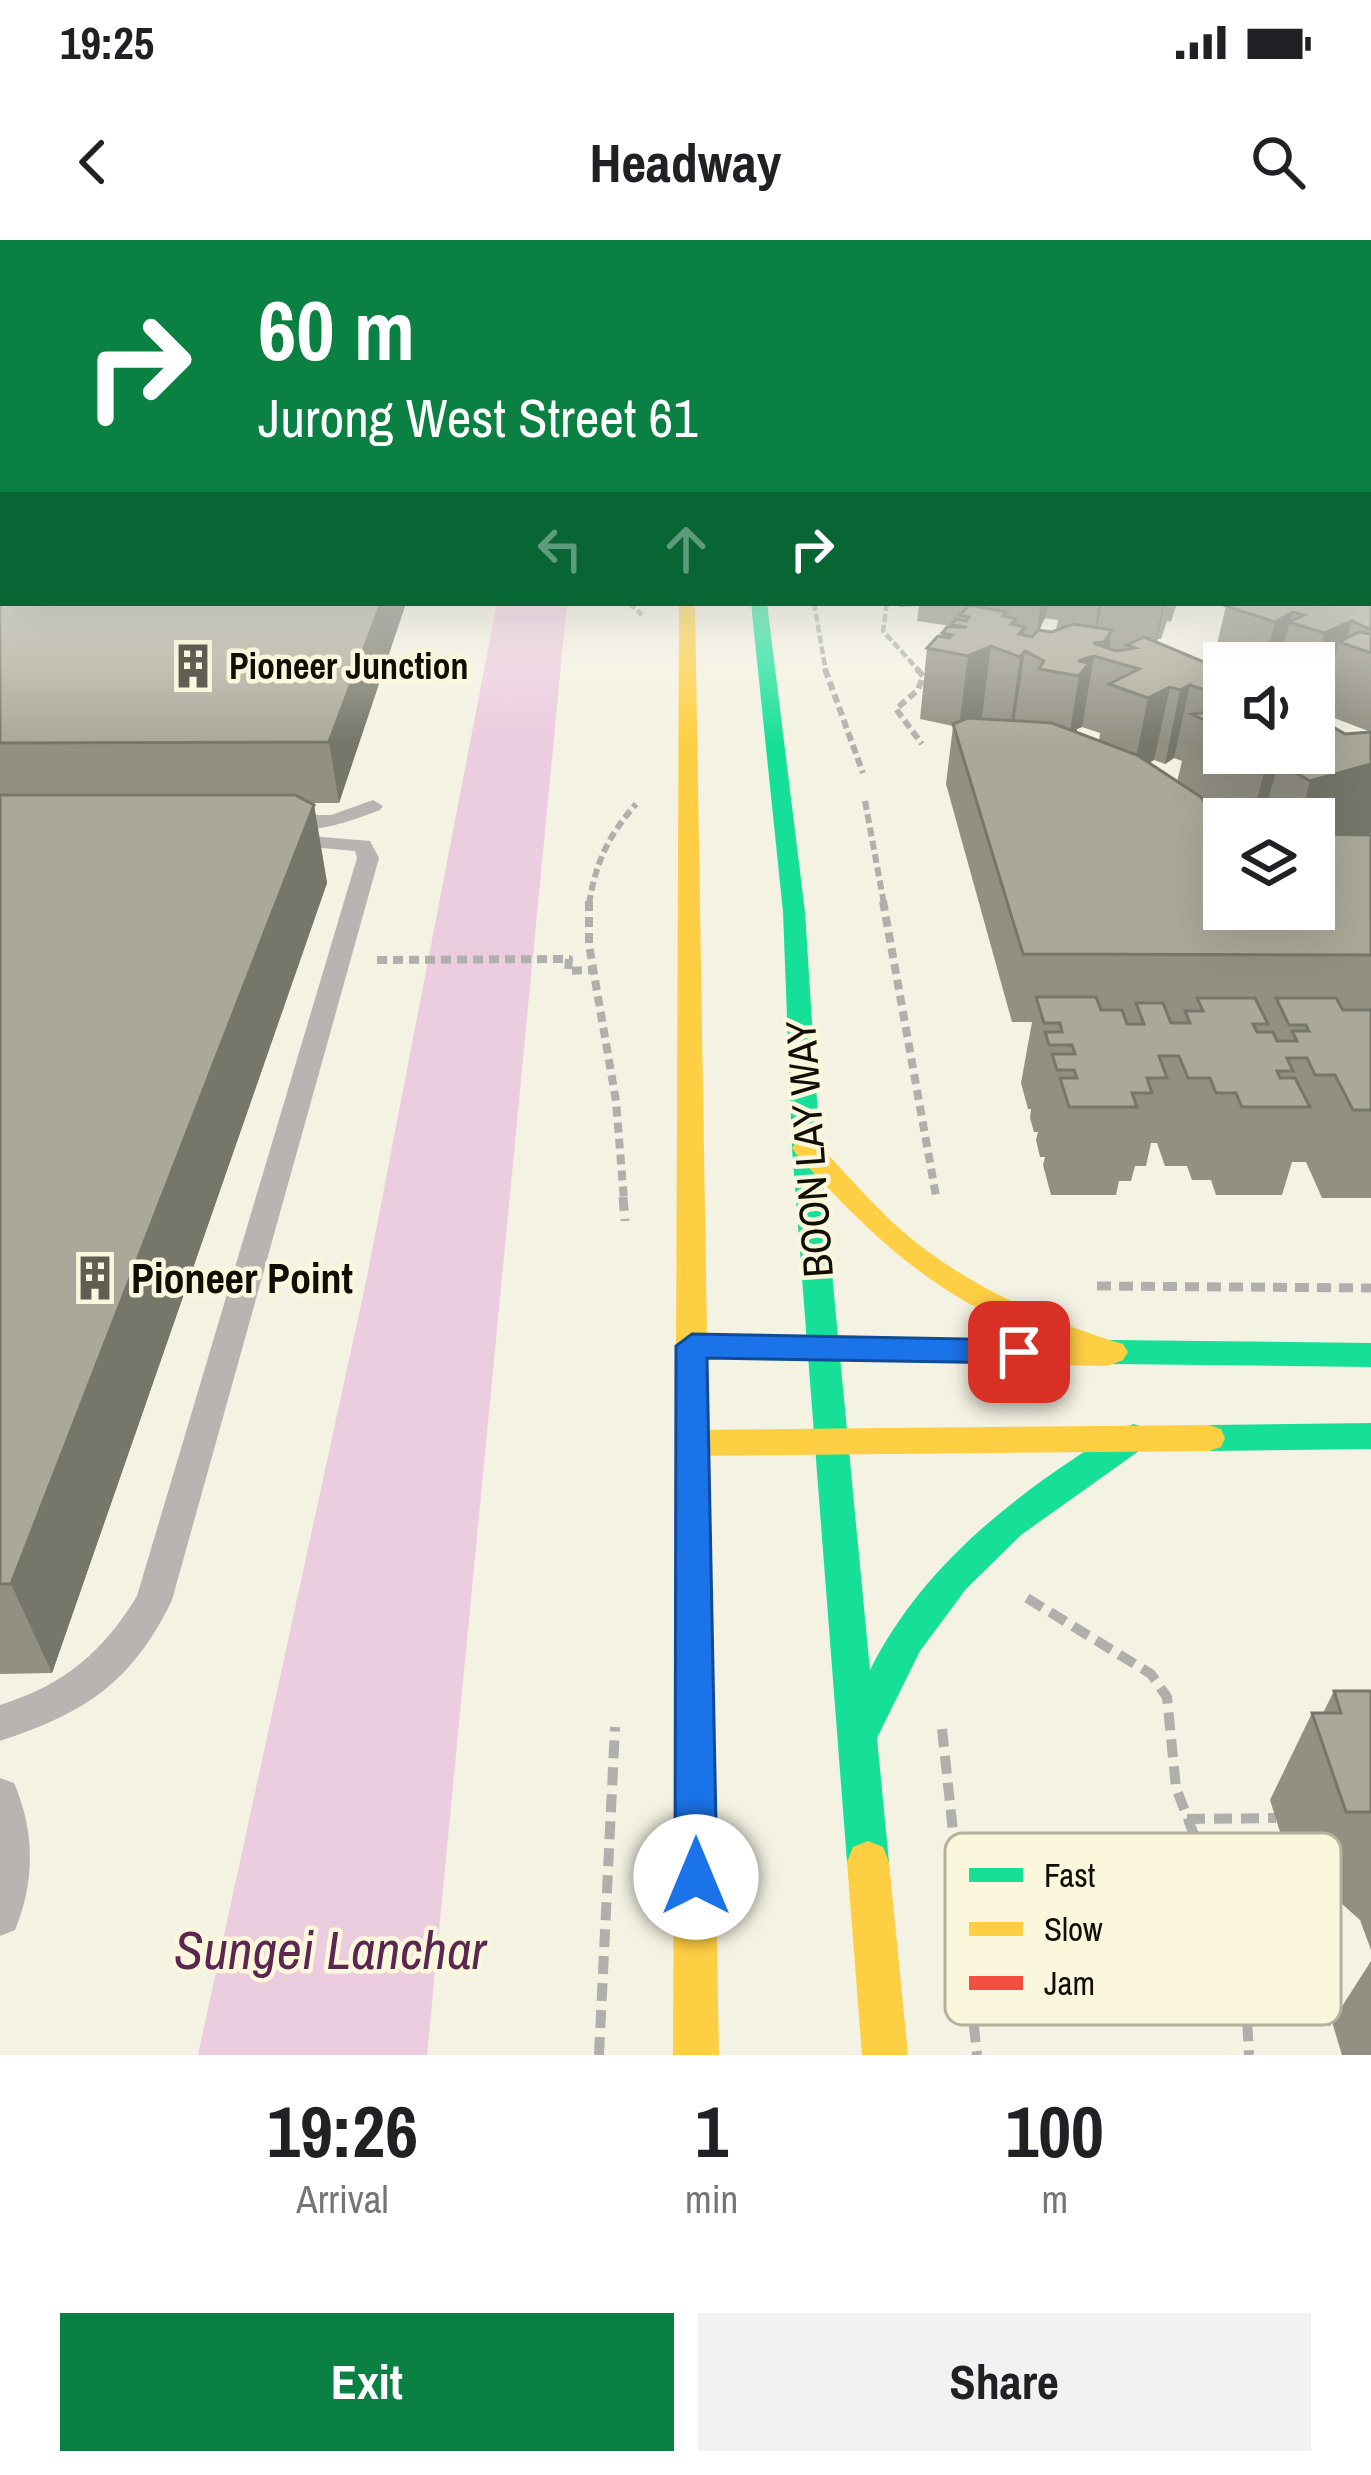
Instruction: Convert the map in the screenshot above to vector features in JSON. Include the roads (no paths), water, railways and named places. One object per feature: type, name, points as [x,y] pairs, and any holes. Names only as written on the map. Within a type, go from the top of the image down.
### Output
[{"type":"main road","name":"BOON LAY WAY","points":[[760,606],[794,911],[806,1148],[885,2055]]},
{"type":"main road","points":[[687,615],[696,2055]]},
{"type":"main road","points":[[806,1148],[902,1246],[951,1281],[1025,1322],[1107,1354]]},
{"type":"main road","points":[[692,1346],[1371,1355]]},
{"type":"main road","points":[[693,1443],[1371,1436]]},
{"type":"main road","points":[[856,1738],[911,1633],[984,1543],[1047,1489],[1134,1438]]},
{"type":"lane","points":[[0,1723],[44,1710],[88,1688],[124,1653],[154,1600],[368,858],[363,845],[257,831],[334,821],[374,806]]},
{"type":"lane","points":[[0,1797],[12,1849],[0,1915]]},
{"type":"water","name":"Sungei Lanchar","points":[[496,606],[567,606],[427,2055],[198,2055],[367,1277]]},
{"type":"place","name":"Pioneer Junction","points":[[193,666]]},
{"type":"place","name":"Pioneer Point","points":[[95,1278]]}]
